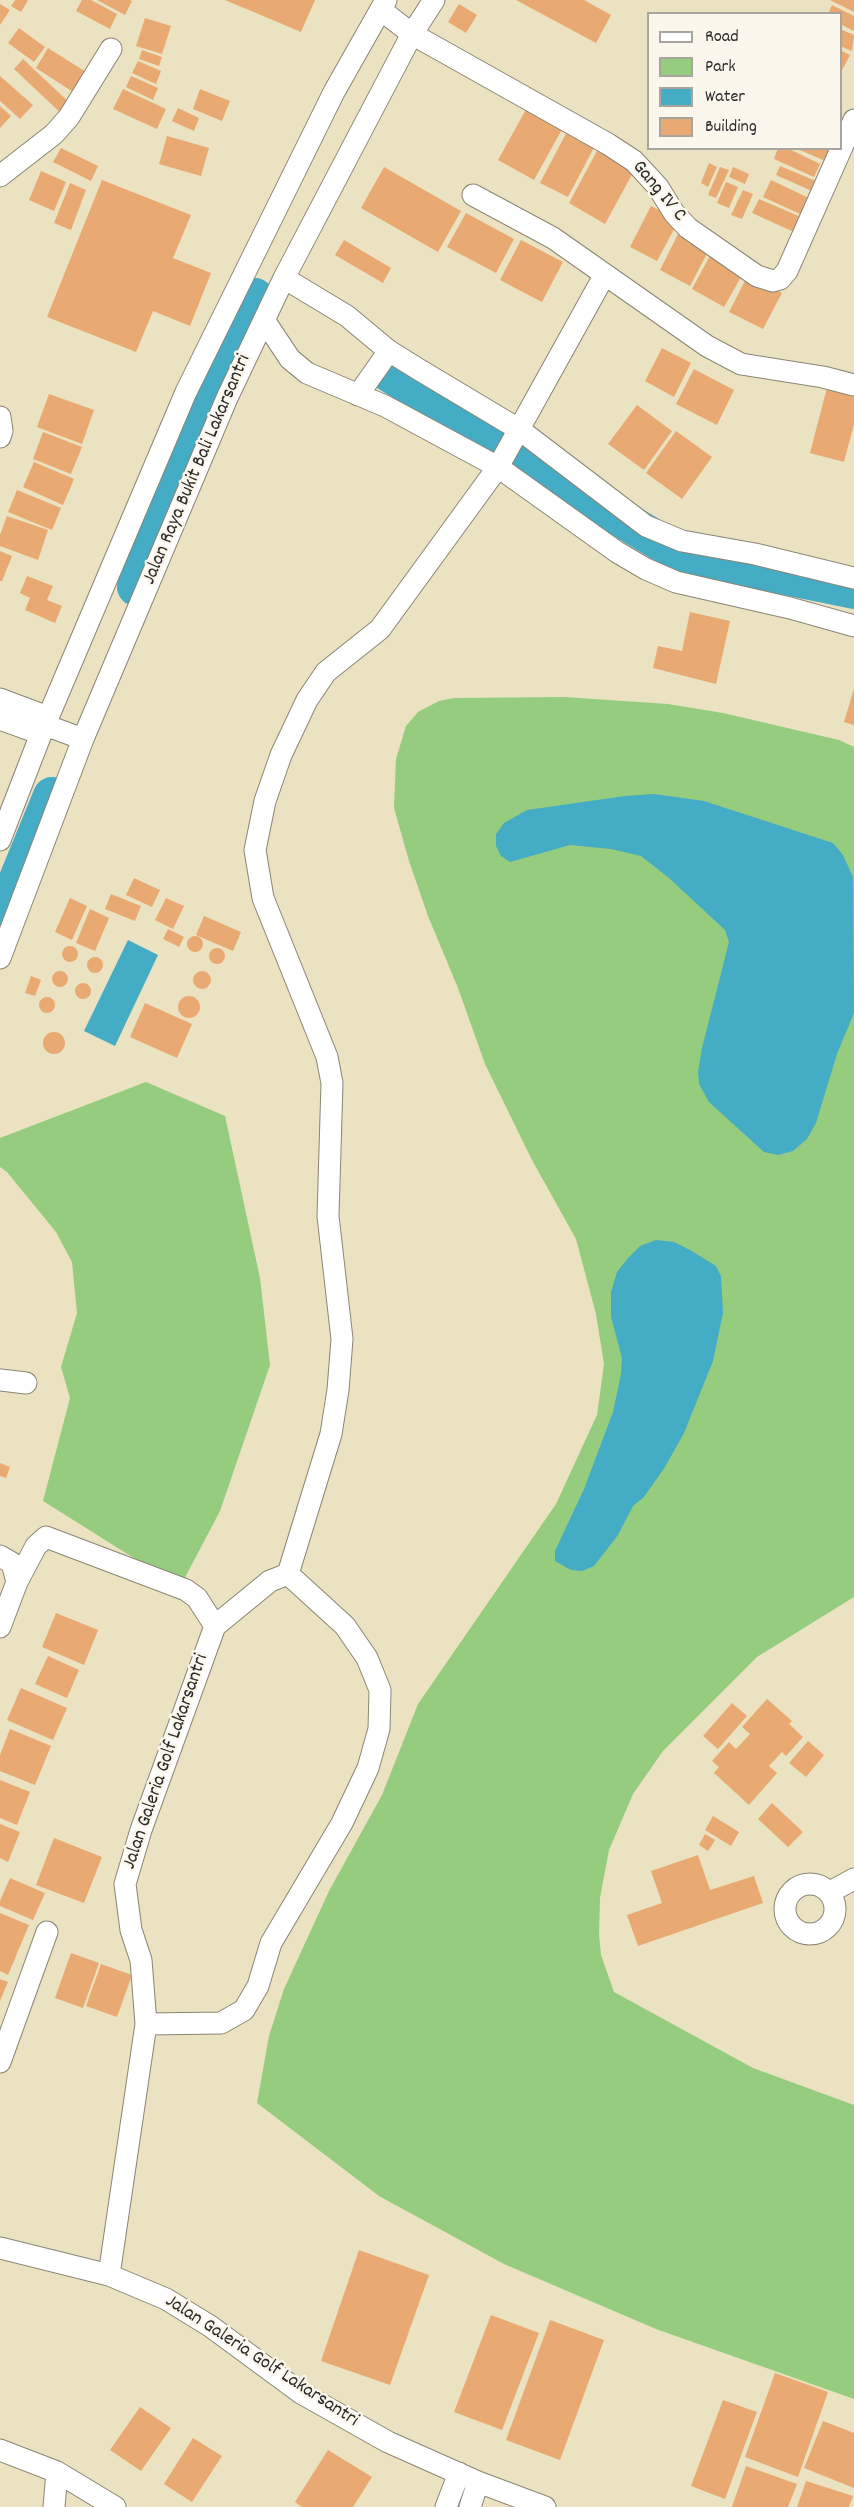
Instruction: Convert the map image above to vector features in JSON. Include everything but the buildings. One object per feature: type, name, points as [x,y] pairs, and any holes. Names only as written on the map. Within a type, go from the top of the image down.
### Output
[{"type":"street","name":"Jalan Raya Bukit Bali Lakarsantri","points":[[0,840],[59,730],[227,398],[284,278],[412,34],[434,0]]},
{"type":"street","name":"Jalan Raya Bukit Bali Lakarsantri","points":[[0,958],[59,730],[186,392],[334,92],[383,5]]},
{"type":"street","points":[[383,5],[412,34]]},
{"type":"street","name":"Gang IV C","points":[[412,34],[608,144],[634,161],[658,187],[674,213],[688,228],[757,276],[772,281],[780,279],[787,271],[841,150]]},
{"type":"street","points":[[0,176],[54,134],[69,117],[111,49]]},
{"type":"street","name":"Gang IV C","points":[[842,147],[854,120]]},
{"type":"street","points":[[472,195],[553,238],[604,276],[707,346],[741,364],[823,377],[854,385]]},
{"type":"street","points":[[288,1574],[331,1434],[338,1390],[342,1339],[328,1216],[332,1083],[327,1057],[263,898],[255,850],[266,801],[281,755],[307,700],[326,672],[380,629],[498,468],[604,276]]},
{"type":"street","points":[[284,278],[347,316],[389,351],[520,430],[646,526],[682,540],[755,554],[854,578]]},
{"type":"street","points":[[264,320],[290,358],[307,373],[385,406],[498,468],[617,552],[646,569],[676,582],[789,608],[854,626]]},
{"type":"street","points":[[358,395],[389,351]]},
{"type":"street","points":[[0,417],[2,431],[0,437]]},
{"type":"street","points":[[0,699],[59,730]]},
{"type":"street","points":[[0,718],[59,730]]},
{"type":"street","points":[[0,1380],[26,1383]]},
{"type":"street","points":[[0,1627],[17,1582],[36,1546],[46,1537],[186,1590],[197,1598],[215,1626],[270,1581],[288,1574]]},
{"type":"street","points":[[0,1556],[12,1563],[17,1582]]},
{"type":"street","points":[[146,2024],[221,2023],[244,2010],[258,1986],[271,1943],[342,1823],[368,1768],[379,1729],[380,1690],[367,1658],[345,1626],[288,1574]]},
{"type":"street","name":"Jalan Galeria Golf Lakarsantri","points":[[215,1626],[141,1830],[125,1884],[131,1930],[141,1960],[146,2024],[109,2275],[166,2299],[210,2326],[310,2398],[388,2442],[478,2482],[545,2507]]},
{"type":"street","points":[[830,1892],[854,1879]]},
{"type":"street","points":[[0,2062],[47,1932]]},
{"type":"street","points":[[0,2248],[109,2275]]},
{"type":"street","points":[[0,2450],[57,2472],[115,2507]]},
{"type":"street","points":[[54,2507],[57,2472]]},
{"type":"street","points":[[446,2507],[459,2473]]},
{"type":"street","points":[[470,2507],[478,2482]]},
{"type":"green space","points":[[564,697],[668,704],[723,713],[839,740],[854,747],[854,1597],[757,1657],[663,1751],[633,1794],[609,1850],[600,1898],[599,1934],[601,1955],[614,1992],[753,2068],[854,2105],[854,2399],[656,2329],[504,2264],[379,2196],[257,2103],[269,2036],[284,1989],[329,1891],[382,1795],[418,1704],[556,1504],[597,1415],[604,1364],[596,1314],[576,1239],[532,1160],[485,1064],[458,988],[428,916],[394,808],[396,759],[406,726],[418,712],[439,701],[454,698]]},
{"type":"green space","points":[[146,1082],[225,1116],[260,1278],[270,1365],[220,1511],[180,1587],[43,1501],[70,1398],[61,1367],[77,1313],[72,1262],[56,1232],[7,1172],[0,1167],[0,1138]]},
{"type":"water","points":[[654,794],[704,801],[833,843],[843,855],[853,877],[854,1013],[837,1054],[816,1123],[807,1139],[793,1151],[778,1155],[764,1152],[709,1102],[699,1084],[698,1072],[702,1048],[729,942],[725,930],[669,878],[641,856],[611,849],[570,845],[510,862],[501,856],[496,846],[496,834],[504,823],[527,810]]},
{"type":"water","points":[[128,940],[158,955],[115,1046],[84,1031]]},
{"type":"water","points":[[656,1240],[674,1242],[690,1250],[716,1266],[721,1276],[723,1313],[713,1361],[684,1433],[665,1467],[644,1497],[633,1506],[618,1535],[594,1566],[582,1571],[571,1570],[555,1561],[555,1551],[584,1489],[613,1412],[621,1374],[622,1358],[611,1317],[611,1292],[617,1272],[628,1258],[640,1246]]},
{"type":"waterway","points":[[136,587],[255,297]]},
{"type":"waterway","points":[[389,373],[487,435]]},
{"type":"waterway","points":[[529,463],[672,549],[701,559],[854,590]]},
{"type":"waterway","points":[[0,923],[52,796]]}]
